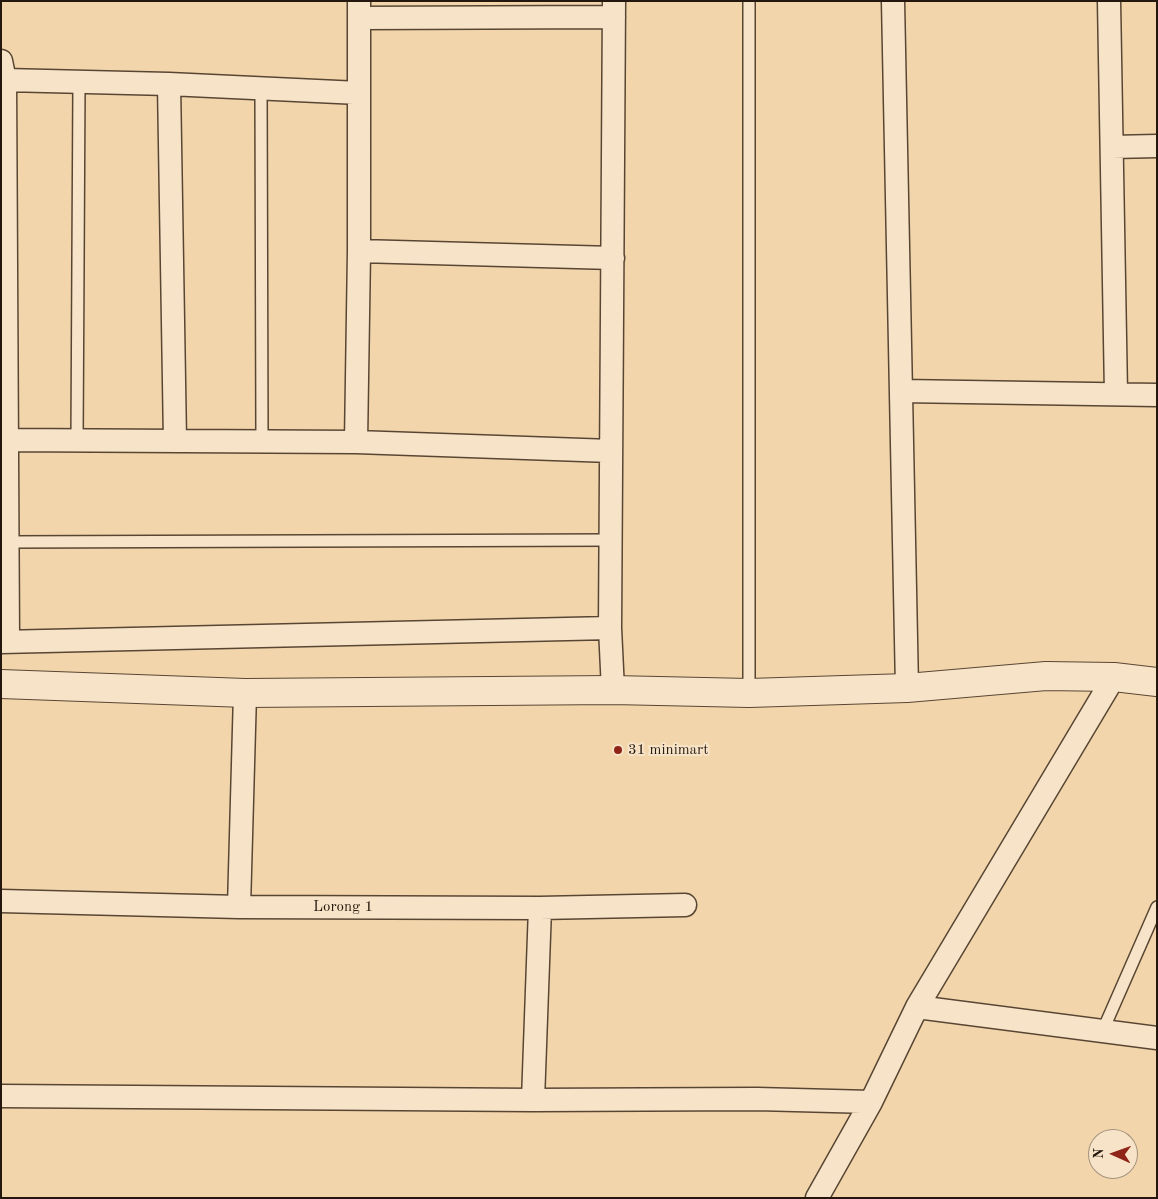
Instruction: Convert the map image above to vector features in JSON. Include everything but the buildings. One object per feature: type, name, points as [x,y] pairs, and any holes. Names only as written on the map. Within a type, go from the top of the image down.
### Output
[{"type":"street","points":[[893,1],[907,688]]},
{"type":"street","points":[[1109,1],[1116,394]]},
{"type":"street","points":[[356,442],[359,251],[359,10],[614,9],[610,628],[613,690]]},
{"type":"street","points":[[358,93],[261,87],[79,83],[3,70],[7,542],[4,641],[610,628]]},
{"type":"street","points":[[169,84],[175,441]]},
{"type":"street","points":[[1112,147],[1157,146]]},
{"type":"street","points":[[359,251],[613,258]]},
{"type":"street","points":[[902,391],[1157,395]]},
{"type":"street","points":[[6,440],[356,442],[611,451]]},
{"type":"street","points":[[1,684],[245,693],[613,690],[749,693],[907,688],[1046,676],[1114,677],[1157,682]]},
{"type":"street","points":[[817,1198],[871,1102],[917,1008],[1114,677]]},
{"type":"street","points":[[239,906],[245,693]]},
{"type":"street","name":"Lorong 1","points":[[1,900],[239,906],[540,908],[685,905]]},
{"type":"street","points":[[533,1100],[540,908]]},
{"type":"street","points":[[917,1008],[1157,1038]]},
{"type":"street","points":[[1,1096],[533,1100],[757,1099],[871,1102]]},
{"type":"lane","points":[[749,1],[749,693]]},
{"type":"lane","points":[[77,440],[79,83]]},
{"type":"lane","points":[[261,87],[262,441]]},
{"type":"lane","points":[[7,542],[611,540]]},
{"type":"lane","points":[[1103,1030],[1157,908]]},
{"type":"place","name":"31 minimart","points":[[618,750]]}]
